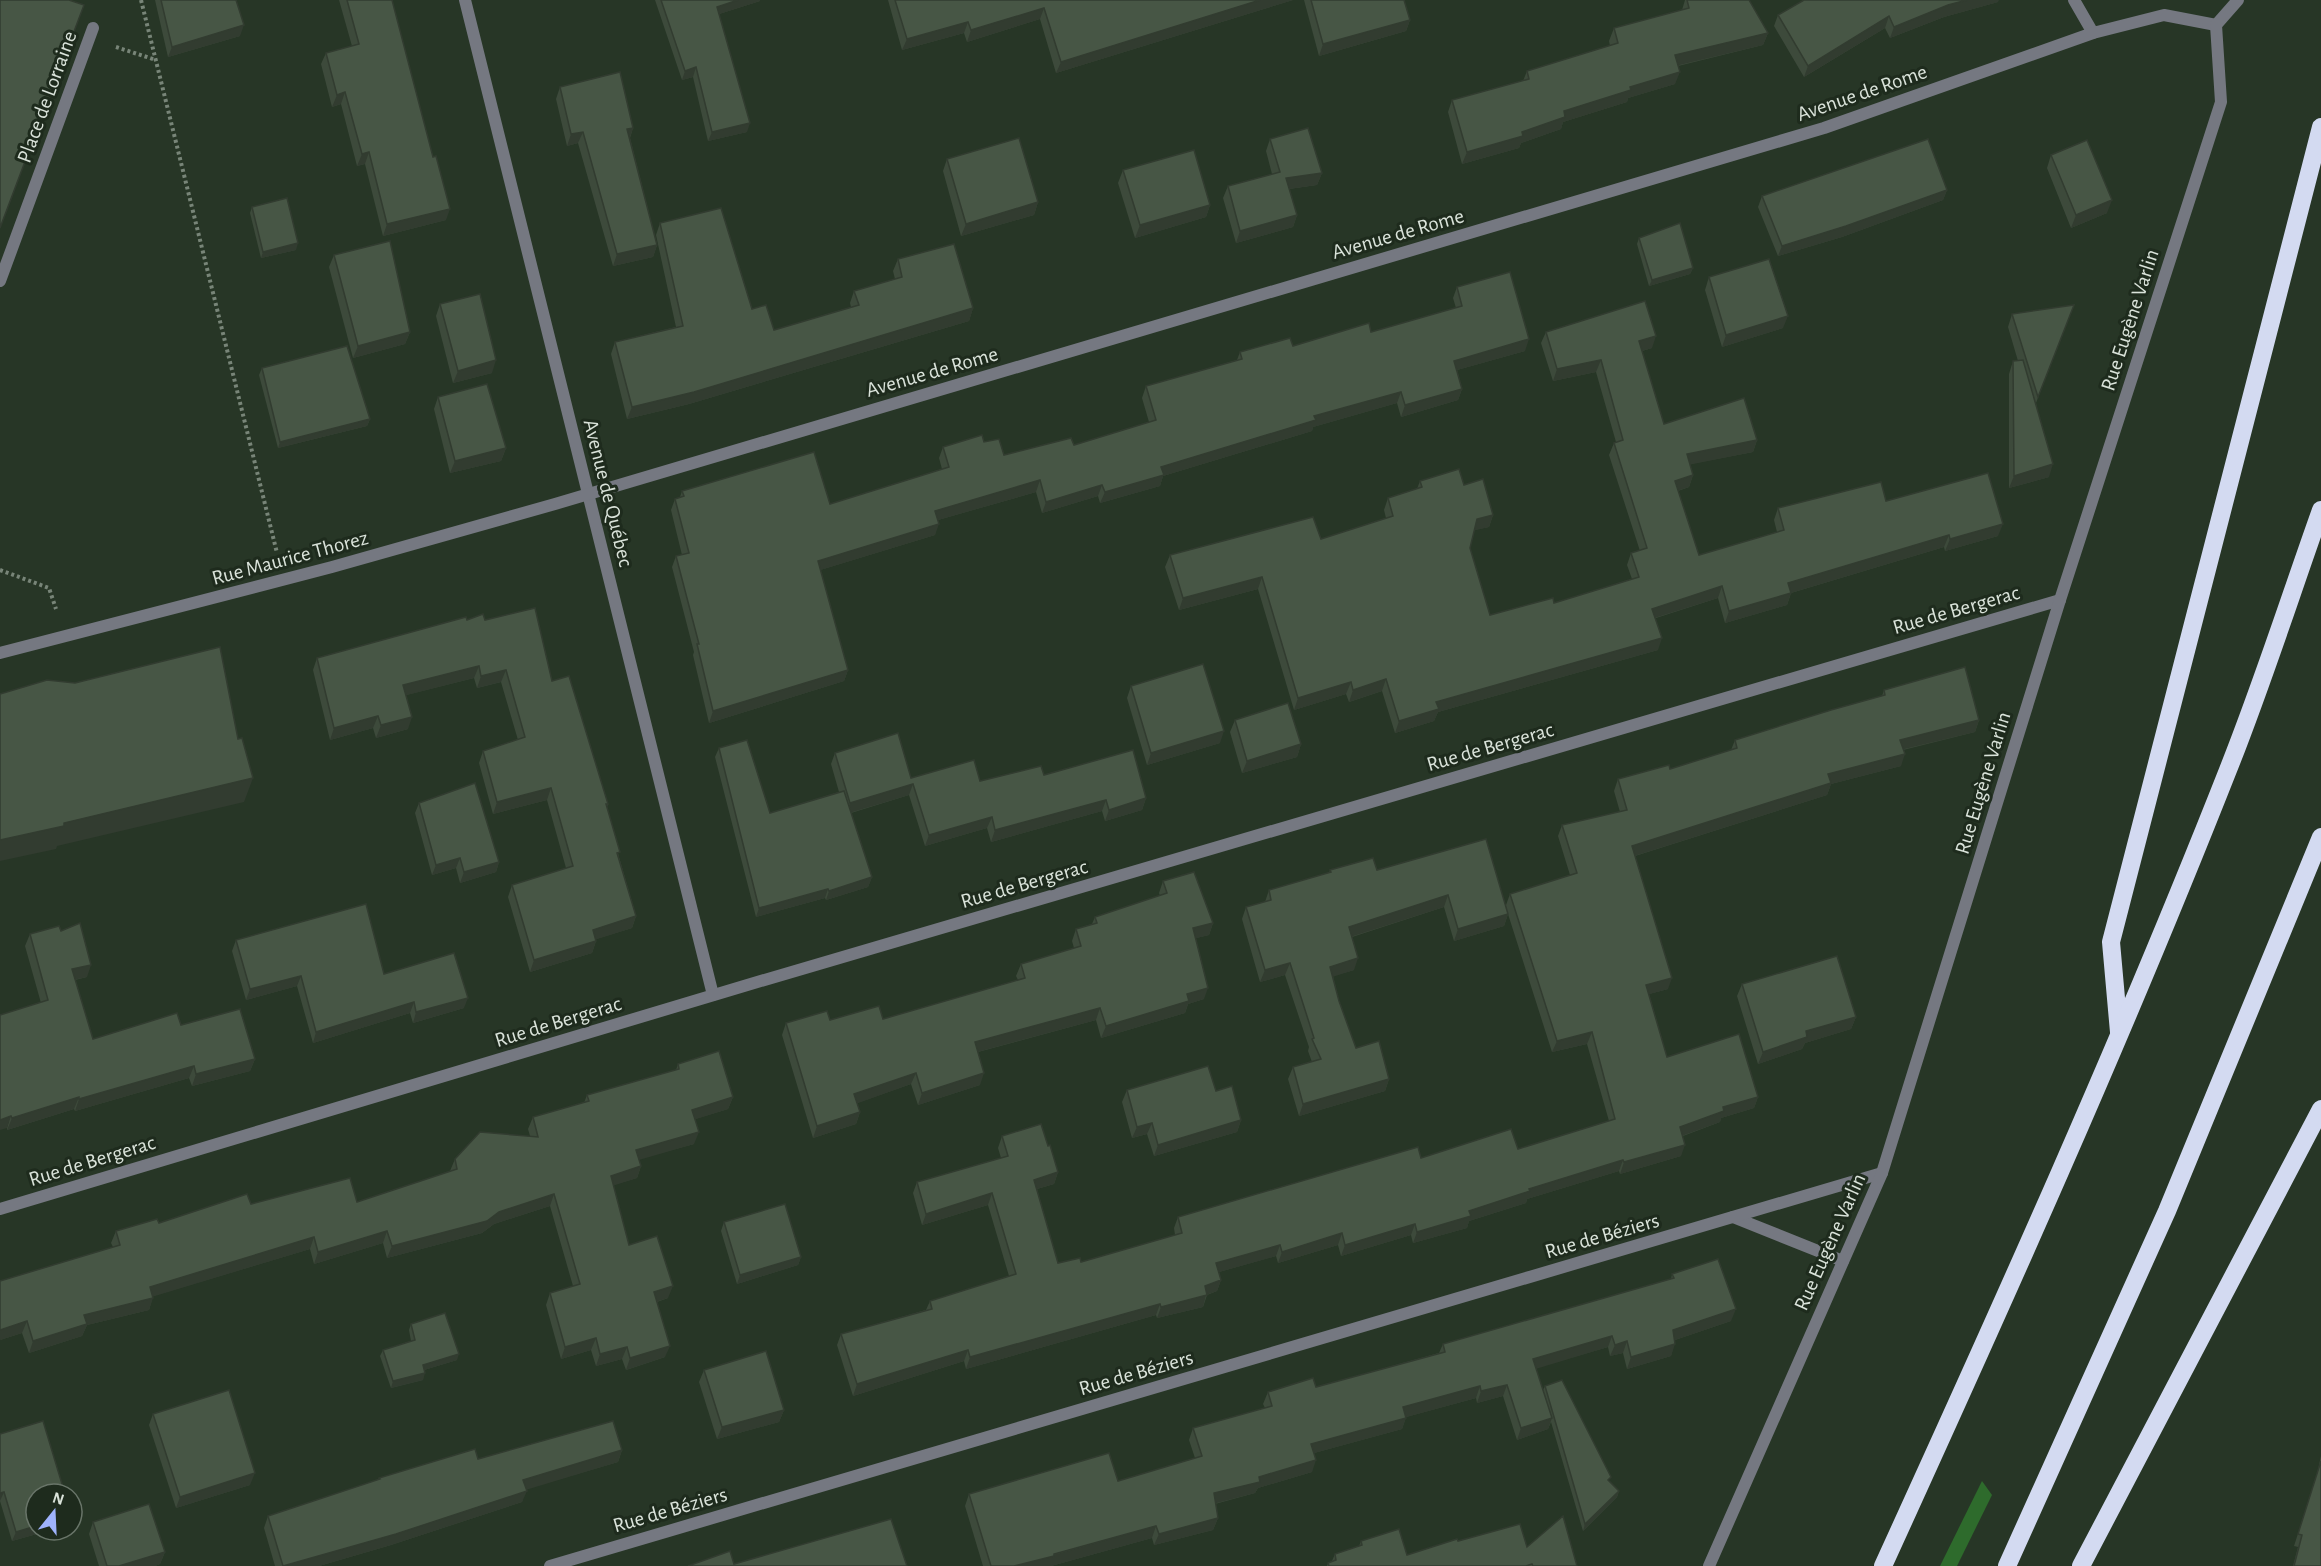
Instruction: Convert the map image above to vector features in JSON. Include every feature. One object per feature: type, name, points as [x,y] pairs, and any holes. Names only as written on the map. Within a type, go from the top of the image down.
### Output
[{"type":"highway","points":[[2119,1036],[2111,942],[2321,128]]},
{"type":"highway","points":[[1882,1566],[1992,1329],[2119,1036],[2229,768],[2321,510]]},
{"type":"highway","points":[[2007,1566],[2167,1211],[2321,837]]},
{"type":"highway","points":[[2081,1566],[2321,1109]]},
{"type":"street","name":"Avenue de Québec","points":[[465,0],[713,995]]},
{"type":"street","points":[[2074,0],[2093,33]]},
{"type":"street","points":[[2216,25],[2238,0]]},
{"type":"street","name":"Avenue de Rome","points":[[588,494],[1824,128],[2093,33],[2164,15],[2216,25]]},
{"type":"street","name":"Rue Eugène Varlin","points":[[1709,1566],[1882,1173],[2060,600],[2221,102],[2216,25]]},
{"type":"street","name":"Place de Lorraine","points":[[0,281],[91,33]]},
{"type":"street","name":"Rue Maurice Thorez","points":[[0,653],[283,580],[588,494]]},
{"type":"street","name":"Rue de Bergerac","points":[[0,1209],[713,995],[2060,600]]},
{"type":"street","name":"Rue de Béziers","points":[[550,1566],[1882,1173]]},
{"type":"street","points":[[1733,1217],[1843,1261]]},
{"type":"path","points":[[141,0],[283,580]]},
{"type":"path","points":[[91,33],[156,60]]},
{"type":"path","points":[[0,570],[49,588],[64,637]]},
{"type":"green space","points":[[1982,1481],[1992,1495],[1957,1566],[1940,1566]]},
{"type":"building","points":[[0,0],[69,0],[84,5],[0,228]]},
{"type":"building","points":[[161,0],[236,0],[244,25],[172,47]]},
{"type":"building","points":[[347,0],[392,0],[433,157],[436,156],[450,209],[387,224],[369,152],[362,154],[345,92],[337,95],[326,53],[359,44]]},
{"type":"building","points":[[661,0],[738,0],[717,7],[750,123],[712,132],[696,67],[685,71]]},
{"type":"building","points":[[895,0],[1260,0],[1061,62],[1044,8],[971,30],[968,22],[907,39]]},
{"type":"building","points":[[1311,0],[1404,0],[1410,20],[1323,44]]},
{"type":"building","points":[[1687,0],[1749,0],[1768,33],[1675,55],[1680,72],[1564,111],[1565,117],[1522,132],[1523,136],[1467,152],[1452,100],[1529,79],[1527,71],[1618,43],[1614,28],[1689,8]]},
{"type":"building","points":[[1804,0],[1967,0],[1948,5],[1894,27],[1889,16],[1808,66],[1778,15]]},
{"type":"building","points":[[620,72],[633,128],[627,129],[657,245],[617,254],[583,132],[571,134],[560,87]]},
{"type":"building","points":[[1308,128],[1322,173],[1286,178],[1297,215],[1240,231],[1228,186],[1280,172],[1270,139]]},
{"type":"building","points":[[1019,138],[1038,202],[966,224],[947,159]]},
{"type":"building","points":[[1928,139],[1947,190],[1782,246],[1762,196]]},
{"type":"building","points":[[2087,140],[2112,200],[2076,215],[2051,155]]},
{"type":"building","points":[[1194,150],[1210,205],[1140,225],[1123,170]]},
{"type":"building","points":[[287,198],[298,243],[263,252],[252,207]]},
{"type":"building","points":[[721,208],[752,309],[766,305],[774,330],[859,305],[854,291],[902,277],[898,259],[954,244],[973,308],[694,392],[632,407],[615,342],[683,326],[660,223]]},
{"type":"building","points":[[1680,223],[1693,268],[1652,280],[1639,238]]},
{"type":"building","points":[[390,241],[410,332],[358,346],[334,255]]},
{"type":"building","points":[[1769,259],[1788,316],[1726,335],[1709,277]]},
{"type":"building","points":[[1510,272],[1529,339],[1454,361],[1462,389],[1405,405],[1401,392],[1314,416],[1316,420],[1161,467],[1164,475],[1105,492],[1102,485],[1046,502],[1040,480],[935,511],[939,524],[818,561],[848,670],[713,711],[697,644],[699,644],[676,556],[689,553],[675,499],[684,496],[682,491],[814,452],[830,504],[949,467],[943,447],[982,435],[984,442],[999,439],[1004,455],[1071,438],[1074,445],[1156,420],[1146,386],[1242,359],[1240,352],[1290,338],[1293,346],[1369,323],[1371,332],[1462,306],[1457,287]]},
{"type":"building","points":[[480,294],[496,360],[458,371],[440,304]]},
{"type":"building","points":[[1645,301],[1656,336],[1639,341],[1664,424],[1744,398],[1757,440],[1687,454],[1693,475],[1675,481],[1699,555],[1784,530],[1778,508],[1881,482],[1886,501],[1988,473],[2003,524],[1950,539],[1949,535],[1788,583],[1791,593],[1729,611],[1722,586],[1652,609],[1662,638],[1436,702],[1439,709],[1399,721],[1386,679],[1353,690],[1351,682],[1298,698],[1262,577],[1183,598],[1170,555],[1313,517],[1321,539],[1393,516],[1388,498],[1422,487],[1420,481],[1459,469],[1464,485],[1483,479],[1493,515],[1477,519],[1470,548],[1490,615],[1553,598],[1554,603],[1639,577],[1631,553],[1647,548],[1614,443],[1623,440],[1601,360],[1557,369],[1546,332]]},
{"type":"building","points":[[2074,305],[2038,397],[2012,314]]},
{"type":"building","points":[[347,346],[370,419],[280,442],[262,368]]},
{"type":"building","points":[[2023,360],[2053,464],[2014,476],[2013,361]]},
{"type":"building","points":[[487,384],[506,448],[455,461],[438,397]]},
{"type":"building","points":[[535,608],[552,681],[569,676],[608,804],[606,804],[620,852],[617,853],[636,916],[593,930],[596,941],[534,960],[512,885],[573,866],[551,788],[497,802],[483,751],[525,737],[506,670],[481,676],[479,666],[403,685],[412,717],[381,725],[378,716],[334,728],[317,658],[466,617],[467,620],[483,614],[485,620]]},
{"type":"building","points":[[220,647],[238,739],[242,738],[253,778],[0,840],[0,694],[47,680],[75,683]]},
{"type":"building","points":[[1203,664],[1224,731],[1151,753],[1131,686]]},
{"type":"building","points":[[1965,667],[1979,720],[1900,740],[1905,754],[1828,774],[1831,783],[1632,846],[1672,978],[1646,985],[1667,1057],[1739,1034],[1758,1097],[1723,1107],[1724,1111],[1680,1127],[1685,1145],[1624,1162],[1623,1160],[1529,1189],[1530,1191],[1469,1211],[1471,1216],[1417,1232],[1415,1224],[1345,1245],[1342,1233],[1282,1252],[1280,1245],[1216,1263],[1221,1280],[1205,1286],[1207,1295],[1161,1307],[1160,1304],[970,1357],[968,1350],[857,1384],[841,1334],[932,1309],[930,1301],[1016,1274],[992,1193],[926,1214],[917,1182],[1008,1156],[1002,1136],[1041,1124],[1058,1172],[1034,1180],[1058,1263],[1080,1258],[1081,1262],[1182,1233],[1178,1217],[1418,1147],[1421,1158],[1511,1129],[1518,1149],[1615,1119],[1592,1032],[1557,1041],[1510,894],[1577,873],[1562,825],[1627,810],[1618,779],[1669,765],[1670,769],[1737,748],[1735,740],[1885,695],[1884,690]]},
{"type":"building","points":[[1288,703],[1301,744],[1247,761],[1235,720]]},
{"type":"building","points":[[898,733],[911,778],[974,760],[980,781],[1041,766],[1044,775],[1133,750],[1146,798],[1109,810],[1106,800],[995,830],[992,817],[929,835],[913,784],[850,803],[835,753]]},
{"type":"building","points":[[747,740],[770,813],[844,791],[872,877],[829,891],[828,889],[759,908],[719,748]]},
{"type":"building","points":[[475,783],[499,862],[464,872],[460,858],[436,865],[419,803]]},
{"type":"building","points":[[1486,839],[1508,914],[1458,929],[1448,895],[1349,927],[1358,958],[1330,967],[1339,1001],[1356,1048],[1379,1041],[1389,1079],[1303,1104],[1293,1067],[1321,1059],[1312,1039],[1314,1038],[1290,963],[1265,970],[1246,907],[1271,900],[1269,890],[1331,872],[1330,870],[1373,858],[1377,870]]},
{"type":"building","points":[[1194,872],[1213,923],[1193,928],[1208,988],[1187,994],[1189,1001],[1106,1026],[1100,1008],[975,1042],[984,1073],[922,1093],[916,1073],[854,1094],[860,1112],[817,1126],[786,1023],[827,1011],[830,1020],[879,1006],[883,1019],[1025,978],[1021,964],[1081,946],[1076,929],[1097,923],[1095,917],[1167,893],[1163,881]]},
{"type":"building","points":[[366,904],[384,974],[454,953],[468,998],[416,1012],[414,1002],[316,1032],[301,976],[250,989],[236,940]]},
{"type":"building","points":[[80,923],[91,965],[72,969],[93,1039],[177,1013],[181,1025],[240,1009],[255,1059],[196,1074],[194,1066],[0,1120],[0,1015],[48,1000],[30,934],[59,926],[61,931]]},
{"type":"building","points":[[1837,956],[1856,1017],[1806,1031],[1807,1037],[1763,1052],[1742,984]]},
{"type":"building","points":[[719,1051],[733,1097],[692,1110],[699,1132],[636,1150],[641,1166],[611,1176],[629,1245],[657,1236],[673,1286],[654,1292],[670,1346],[630,1358],[627,1347],[600,1354],[596,1338],[565,1347],[550,1293],[580,1284],[554,1194],[499,1212],[487,1221],[392,1246],[387,1231],[318,1252],[314,1237],[150,1287],[153,1298],[84,1315],[87,1324],[33,1341],[27,1321],[0,1330],[0,1281],[120,1245],[116,1231],[157,1219],[159,1223],[247,1194],[251,1204],[350,1178],[357,1202],[457,1169],[455,1159],[480,1132],[538,1137],[533,1117],[589,1101],[587,1095],[679,1069],[678,1064]]},
{"type":"building","points":[[1208,1066],[1216,1091],[1232,1086],[1241,1120],[1158,1145],[1152,1123],[1137,1127],[1127,1090]]},
{"type":"building","points":[[785,1204],[801,1257],[740,1275],[724,1222]]},
{"type":"building","points":[[1718,1259],[1736,1309],[1673,1330],[1675,1344],[1631,1357],[1627,1341],[1615,1345],[1612,1336],[1533,1359],[1552,1418],[1521,1428],[1507,1385],[1481,1391],[1480,1386],[1403,1407],[1406,1418],[1311,1444],[1316,1460],[1259,1477],[1260,1482],[1214,1493],[1218,1518],[1159,1534],[1156,1526],[1014,1566],[991,1566],[969,1494],[1109,1453],[1118,1481],[1202,1456],[1193,1428],[1272,1406],[1268,1392],[1313,1378],[1316,1387],[1445,1352],[1443,1344],[1674,1278],[1672,1274]]},
{"type":"building","points":[[445,1313],[459,1354],[423,1365],[425,1373],[393,1381],[383,1350],[415,1340],[411,1324]]},
{"type":"building","points":[[766,1351],[784,1410],[722,1427],[704,1370]]},
{"type":"building","points":[[1562,1380],[1611,1477],[1608,1480],[1619,1491],[1585,1524],[1545,1386]]},
{"type":"building","points":[[229,1390],[255,1473],[180,1497],[153,1414]]},
{"type":"building","points":[[43,1421],[61,1482],[24,1482],[24,1530],[16,1532],[4,1492],[0,1493],[0,1434]]},
{"type":"building","points":[[613,1421],[622,1450],[523,1480],[527,1491],[396,1534],[283,1566],[268,1516],[379,1478],[475,1449],[478,1459]]},
{"type":"building","points":[[2321,1461],[2321,1566],[2294,1566],[2302,1535],[2298,1534]]},
{"type":"building","points":[[149,1504],[165,1552],[119,1566],[107,1566],[93,1522]]},
{"type":"building","points":[[1563,1516],[1577,1566],[1533,1566],[1532,1564],[1526,1566],[1329,1566],[1328,1563],[1336,1560],[1335,1554],[1362,1545],[1361,1541],[1399,1529],[1407,1555],[1457,1539],[1458,1541],[1520,1524],[1527,1547]]},
{"type":"building","points":[[891,1519],[907,1566],[688,1566],[730,1551],[734,1564]]}]
